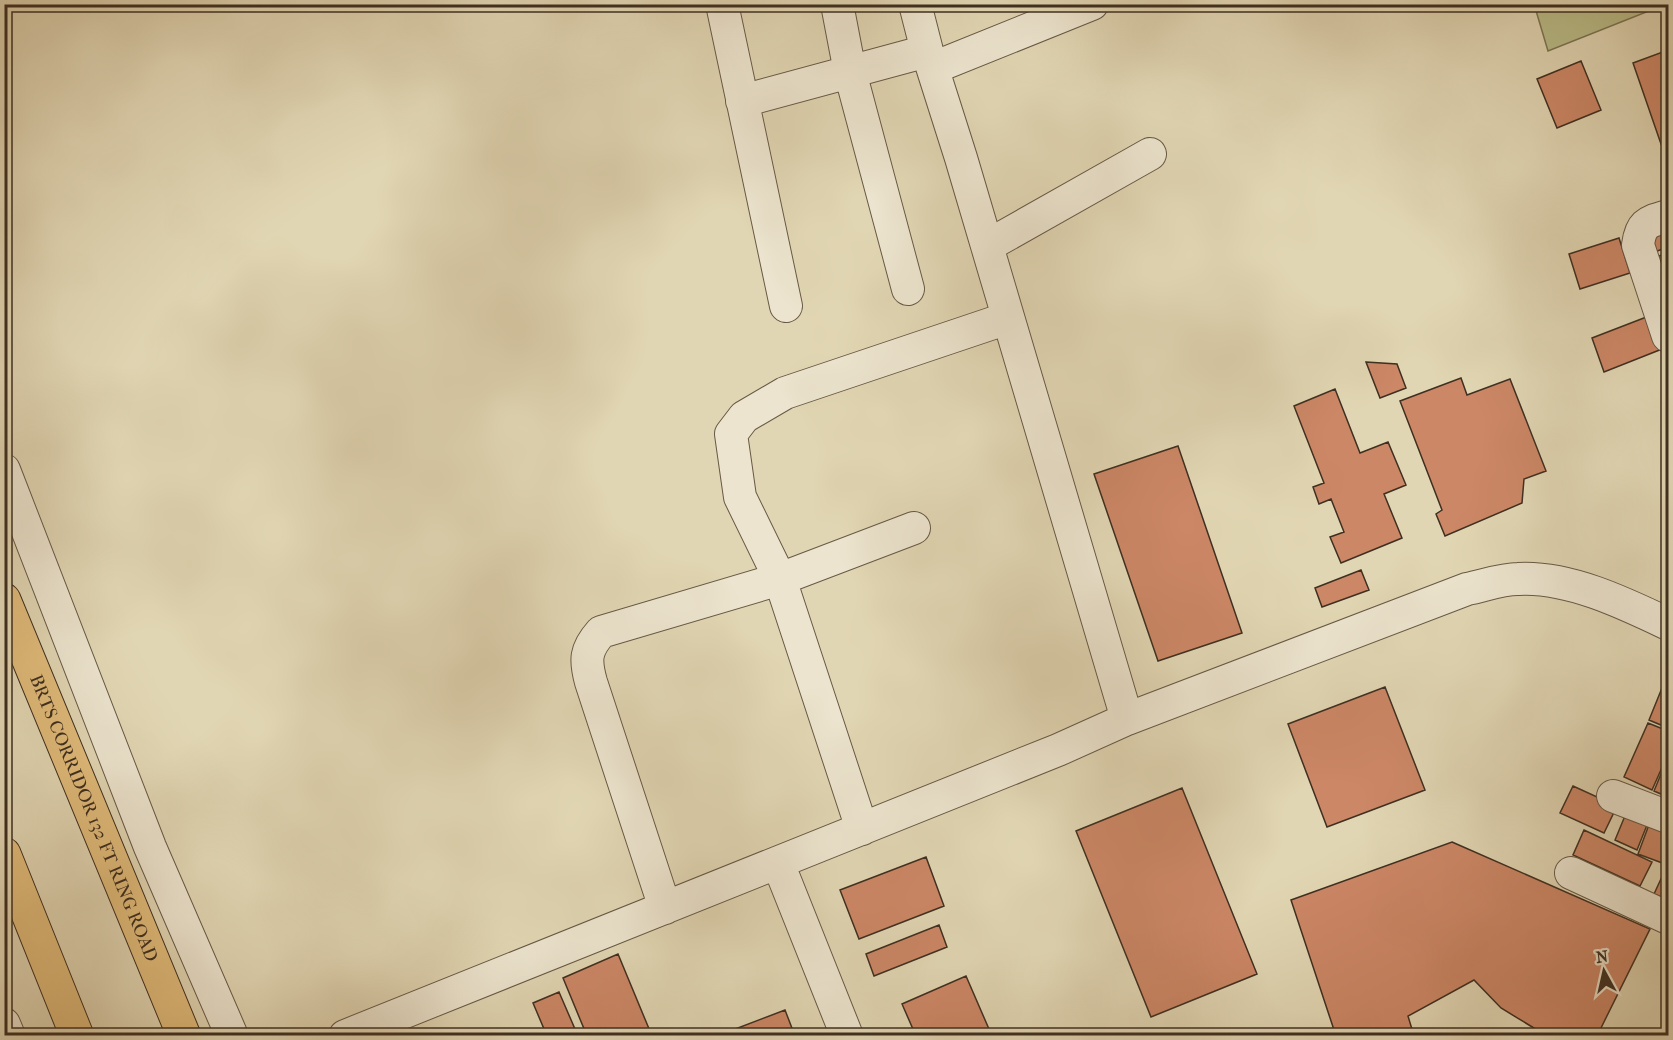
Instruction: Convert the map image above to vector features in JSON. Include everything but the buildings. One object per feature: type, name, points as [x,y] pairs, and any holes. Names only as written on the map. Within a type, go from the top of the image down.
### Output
[{"type":"main road","name":"BRTS CORRIDOR 132 FT RING ROAD","points":[[4,600],[184,1035]]},
{"type":"main road","points":[[4,854],[77,1035]]},
{"type":"street","points":[[722,4],[786,306]]},
{"type":"street","points":[[837,4],[850,72],[908,288]]},
{"type":"street","points":[[915,4],[1126,719]]},
{"type":"street","points":[[742,101],[850,72],[930,60],[1092,4]]},
{"type":"street","points":[[987,246],[1150,154]]},
{"type":"street","points":[[1668,216],[1646,223],[1640,232],[1638,245],[1668,336]]},
{"type":"street","points":[[862,829],[780,579],[740,497],[731,434],[744,417],[785,393],[1008,318]]},
{"type":"street","points":[[4,470],[150,848],[232,1035]]},
{"type":"street","points":[[665,908],[591,682],[586,662],[591,644],[601,632],[780,579],[914,528]]},
{"type":"street","points":[[345,1035],[1058,750],[1126,719],[1467,589],[1517,579],[1556,582],[1619,601],[1668,624]]},
{"type":"street","points":[[1613,796],[1668,817]]},
{"type":"street","points":[[777,863],[847,1035]]},
{"type":"street","points":[[1571,873],[1668,918]]},
{"type":"street","points":[[4,1024],[9,1035]]},
{"type":"green space","points":[[1534,4],[1664,4],[1664,5],[1548,51]]}]
